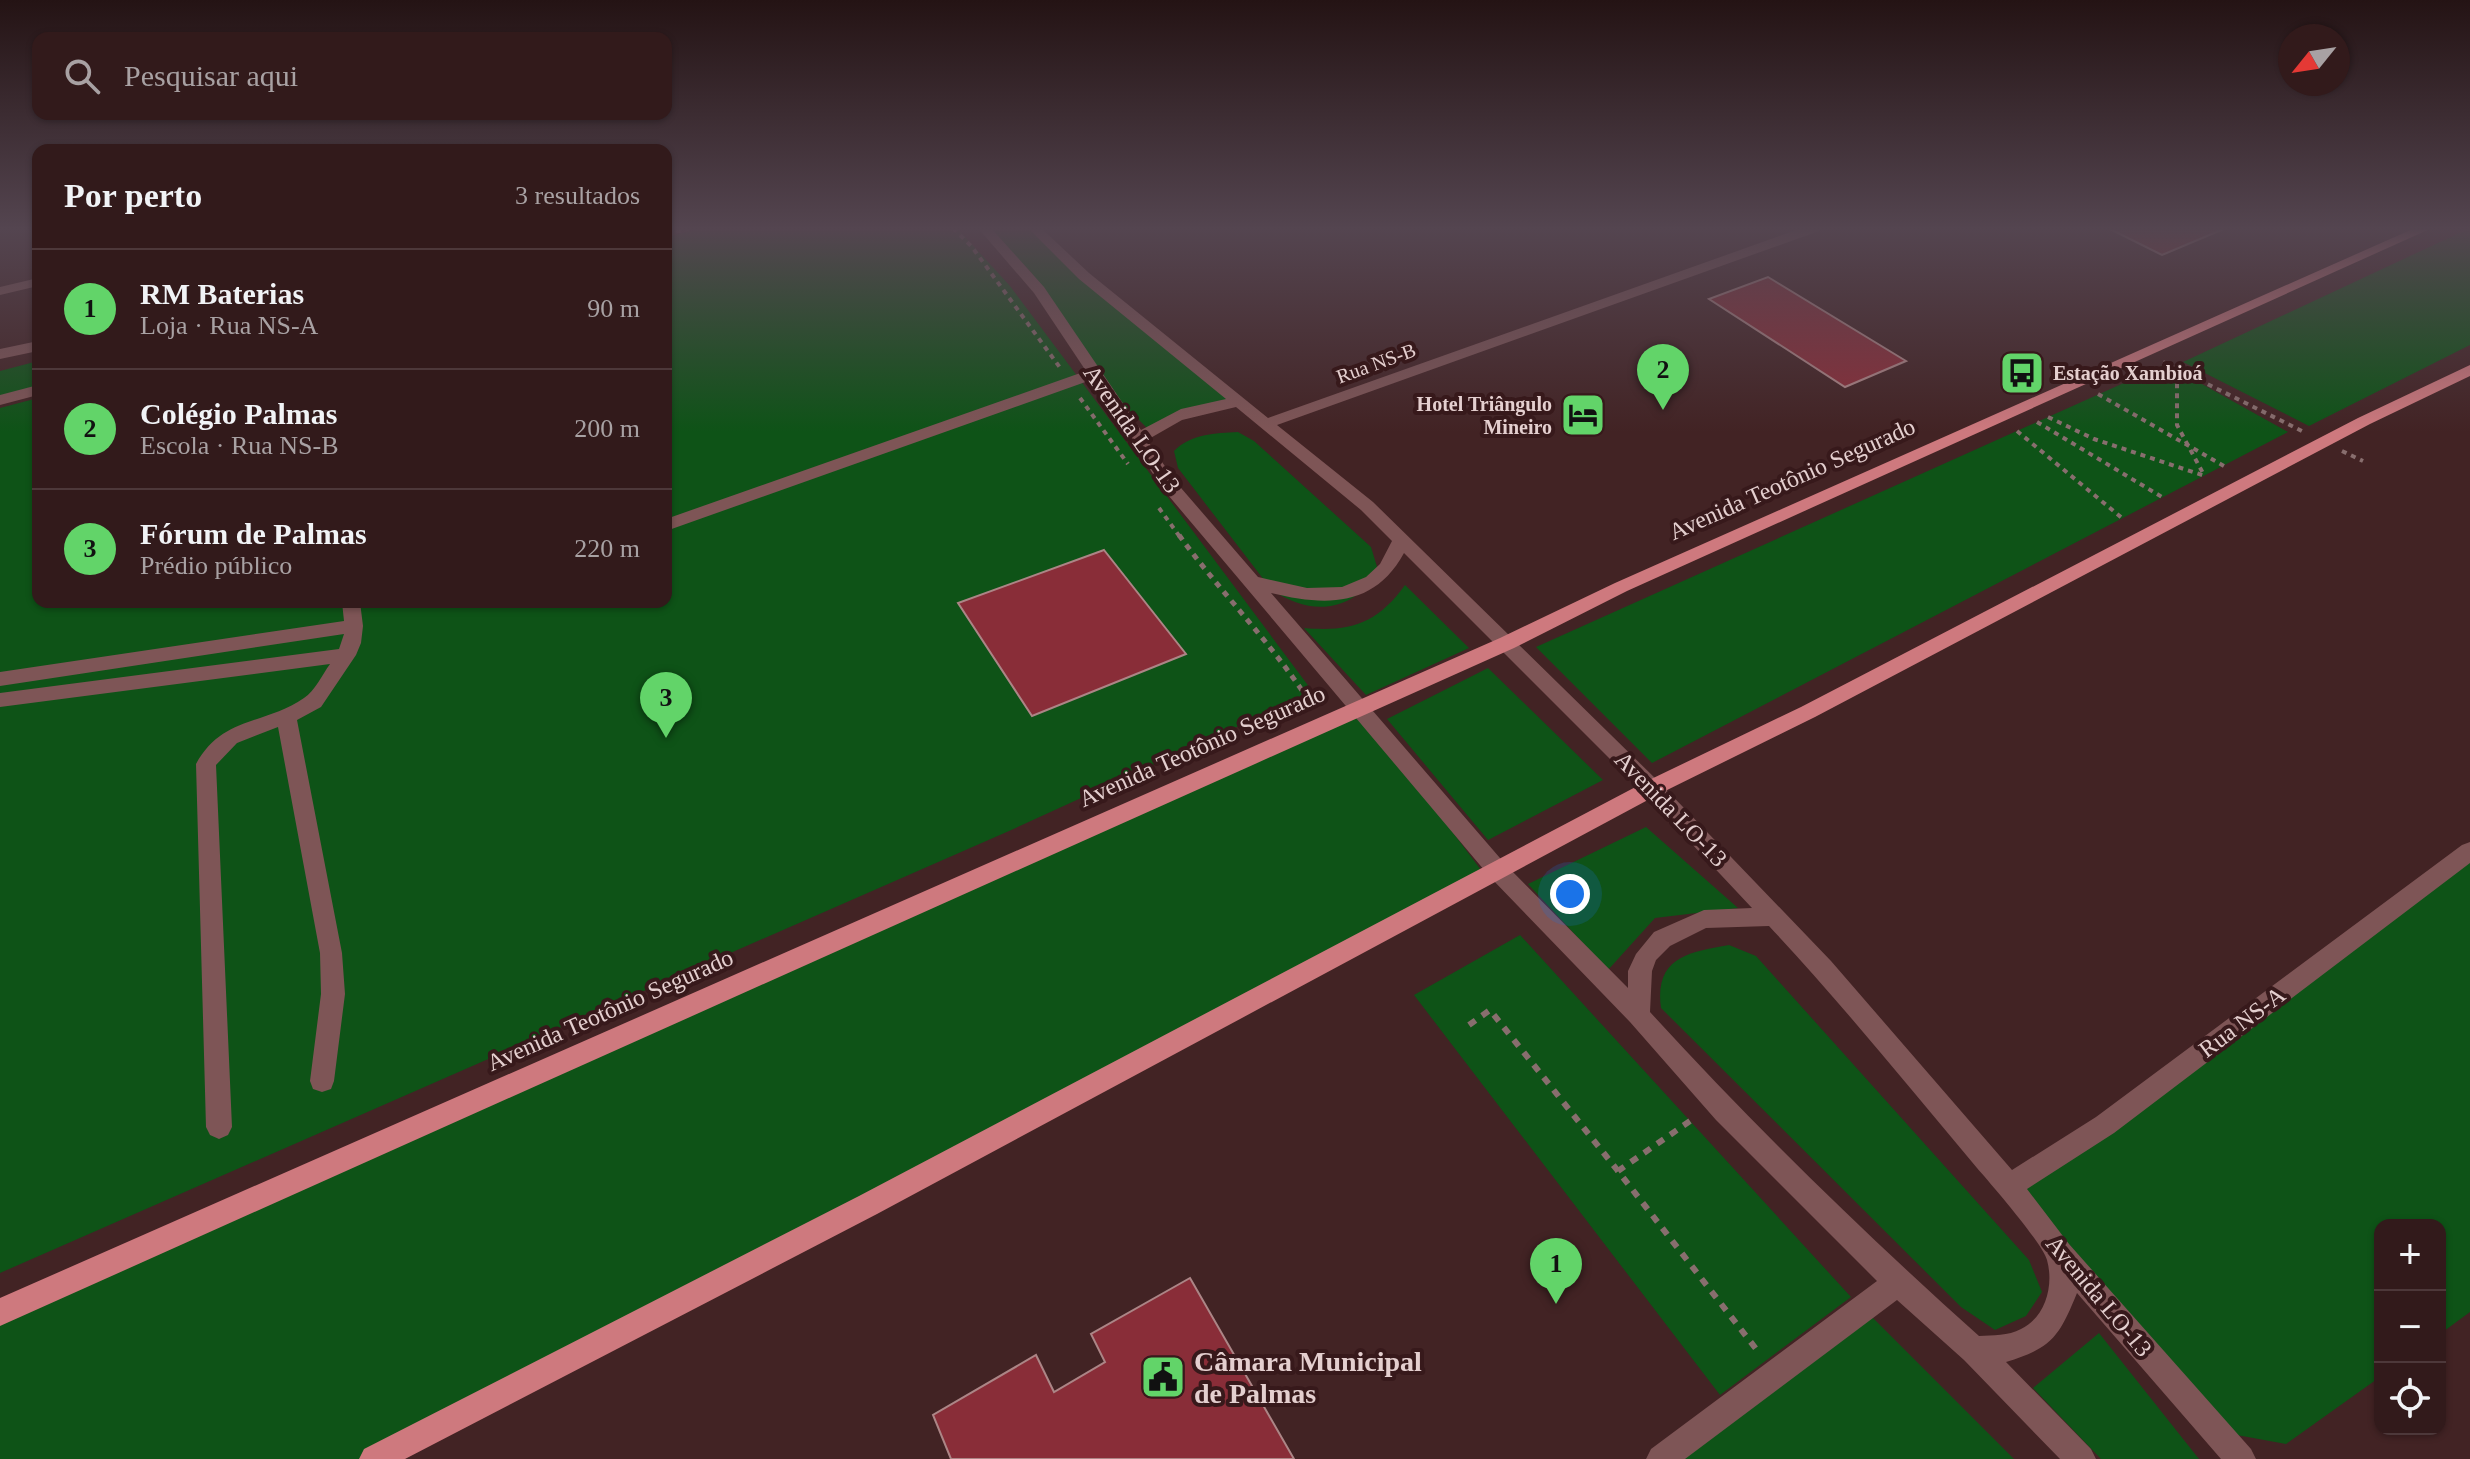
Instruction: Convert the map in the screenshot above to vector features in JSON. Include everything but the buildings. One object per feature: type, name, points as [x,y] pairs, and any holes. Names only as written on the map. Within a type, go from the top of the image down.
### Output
[{"type":"main road","name":"Avenida Teotônio Segurado","points":[[0,1312],[1507,643],[1621,587],[2274,296]]},
{"type":"main road","points":[[374,1459],[868,1205],[1652,788],[1808,712],[2323,442],[2470,370]]},
{"type":"street","name":"Avenida LO-13","points":[[1043,296],[1169,485],[1256,583],[1498,871],[1638,1015],[1725,1112],[1898,1282],[1974,1350],[2081,1459]]},
{"type":"street","name":"Avenida LO-13","points":[[1109,296],[1367,506],[1652,788],[1823,968],[2009,1186],[2060,1253],[2241,1459]]},
{"type":"street","name":"Rua NS-B","points":[[1268,423],[1623,296]]},
{"type":"street","points":[[0,354],[32,347]]},
{"type":"street","points":[[672,523],[1093,374]]},
{"type":"street","points":[[0,400],[32,392]]},
{"type":"street","points":[[1140,438],[1166,418],[1240,402]]},
{"type":"street","points":[[1256,583],[1304,595],[1340,596],[1359,588],[1385,569],[1402,540]]},
{"type":"street","points":[[219,1127],[206,764],[214,748],[230,735],[286,717],[314,702],[352,643],[352,608]]},
{"type":"street","points":[[0,679],[354,626]]},
{"type":"street","points":[[0,700],[346,655]]},
{"type":"street","points":[[286,717],[331,953],[333,994],[322,1081]]},
{"type":"street","name":"Rua NS-A","points":[[2009,1186],[2105,1125],[2470,851]]},
{"type":"street","points":[[1638,1015],[1640,971],[1647,954],[1662,939],[1704,919],[1774,917]]},
{"type":"street","points":[[1974,1350],[2006,1348],[2032,1340],[2051,1319],[2064,1291],[2060,1253]]},
{"type":"street","points":[[1661,1459],[1898,1282]]},
{"type":"path","points":[[2146,354],[2363,461]]},
{"type":"path","points":[[2048,417],[2094,439],[2205,476],[2177,425],[2177,383],[2166,364]]},
{"type":"path","points":[[2098,394],[2224,466]]},
{"type":"path","points":[[2037,422],[2162,497]]},
{"type":"path","points":[[2017,431],[2122,518]]},
{"type":"path","points":[[1469,1025],[1490,1010],[1766,1361]]},
{"type":"path","points":[[1618,1171],[1690,1121]]},
{"type":"green space","points":[[672,296],[1018,296],[1313,692],[1009,831],[0,1273],[0,408],[32,400],[32,608],[672,608]]},
{"type":"green space","points":[[1046,296],[1110,296],[1240,402],[1185,412],[1151,432],[1093,374]]},
{"type":"green space","points":[[2324,296],[2470,296],[2470,345],[2309,426],[2183,362]]},
{"type":"green space","points":[[32,363],[32,388],[0,396],[0,371]]},
{"type":"green space","points":[[2166,364],[2288,432],[1652,763],[1536,647]]},
{"type":"green space","points":[[1238,432],[1254,441],[1371,547],[1378,570],[1357,595],[1344,602],[1316,607],[1286,598],[1271,589],[1178,468],[1174,451],[1181,445],[1204,436]]},
{"type":"green space","points":[[1405,585],[1469,648],[1366,695],[1304,628],[1335,628],[1361,623],[1384,609]]},
{"type":"green space","points":[[1488,668],[1603,780],[1488,840],[1387,719]]},
{"type":"green space","points":[[1359,707],[1484,874],[368,1459],[0,1459],[0,1313]]},
{"type":"green space","points":[[1646,827],[1738,908],[1655,918],[1608,970],[1528,884]]},
{"type":"green space","points":[[2470,852],[2470,1312],[2446,1330],[2446,1219],[2374,1219],[2374,1381],[2286,1444],[2215,1431],[2009,1186]]},
{"type":"green space","points":[[1520,935],[1851,1297],[1720,1395],[1414,995]]},
{"type":"green space","points":[[1729,945],[1756,956],[2029,1260],[2042,1292],[2026,1316],[1995,1330],[1961,1307],[1661,1008],[1663,978],[1677,960]]},
{"type":"green space","points":[[1863,1308],[2014,1459],[1678,1459]]},
{"type":"green space","points":[[2099,1333],[2199,1459],[2101,1459],[2033,1388]]},
{"type":"place","name":"Estação Xambioá","points":[[2022,373]]},
{"type":"place","name":"Colégio Palmas","points":[[1663,410]]},
{"type":"place","name":"Hotel Triângulo Mineiro","points":[[1583,415]]},
{"type":"place","name":"Fórum de Palmas","points":[[666,738]]},
{"type":"place","name":"RM Baterias","points":[[1556,1304]]},
{"type":"place","name":"Câmara Municipal de Palmas","points":[[1163,1377]]}]
